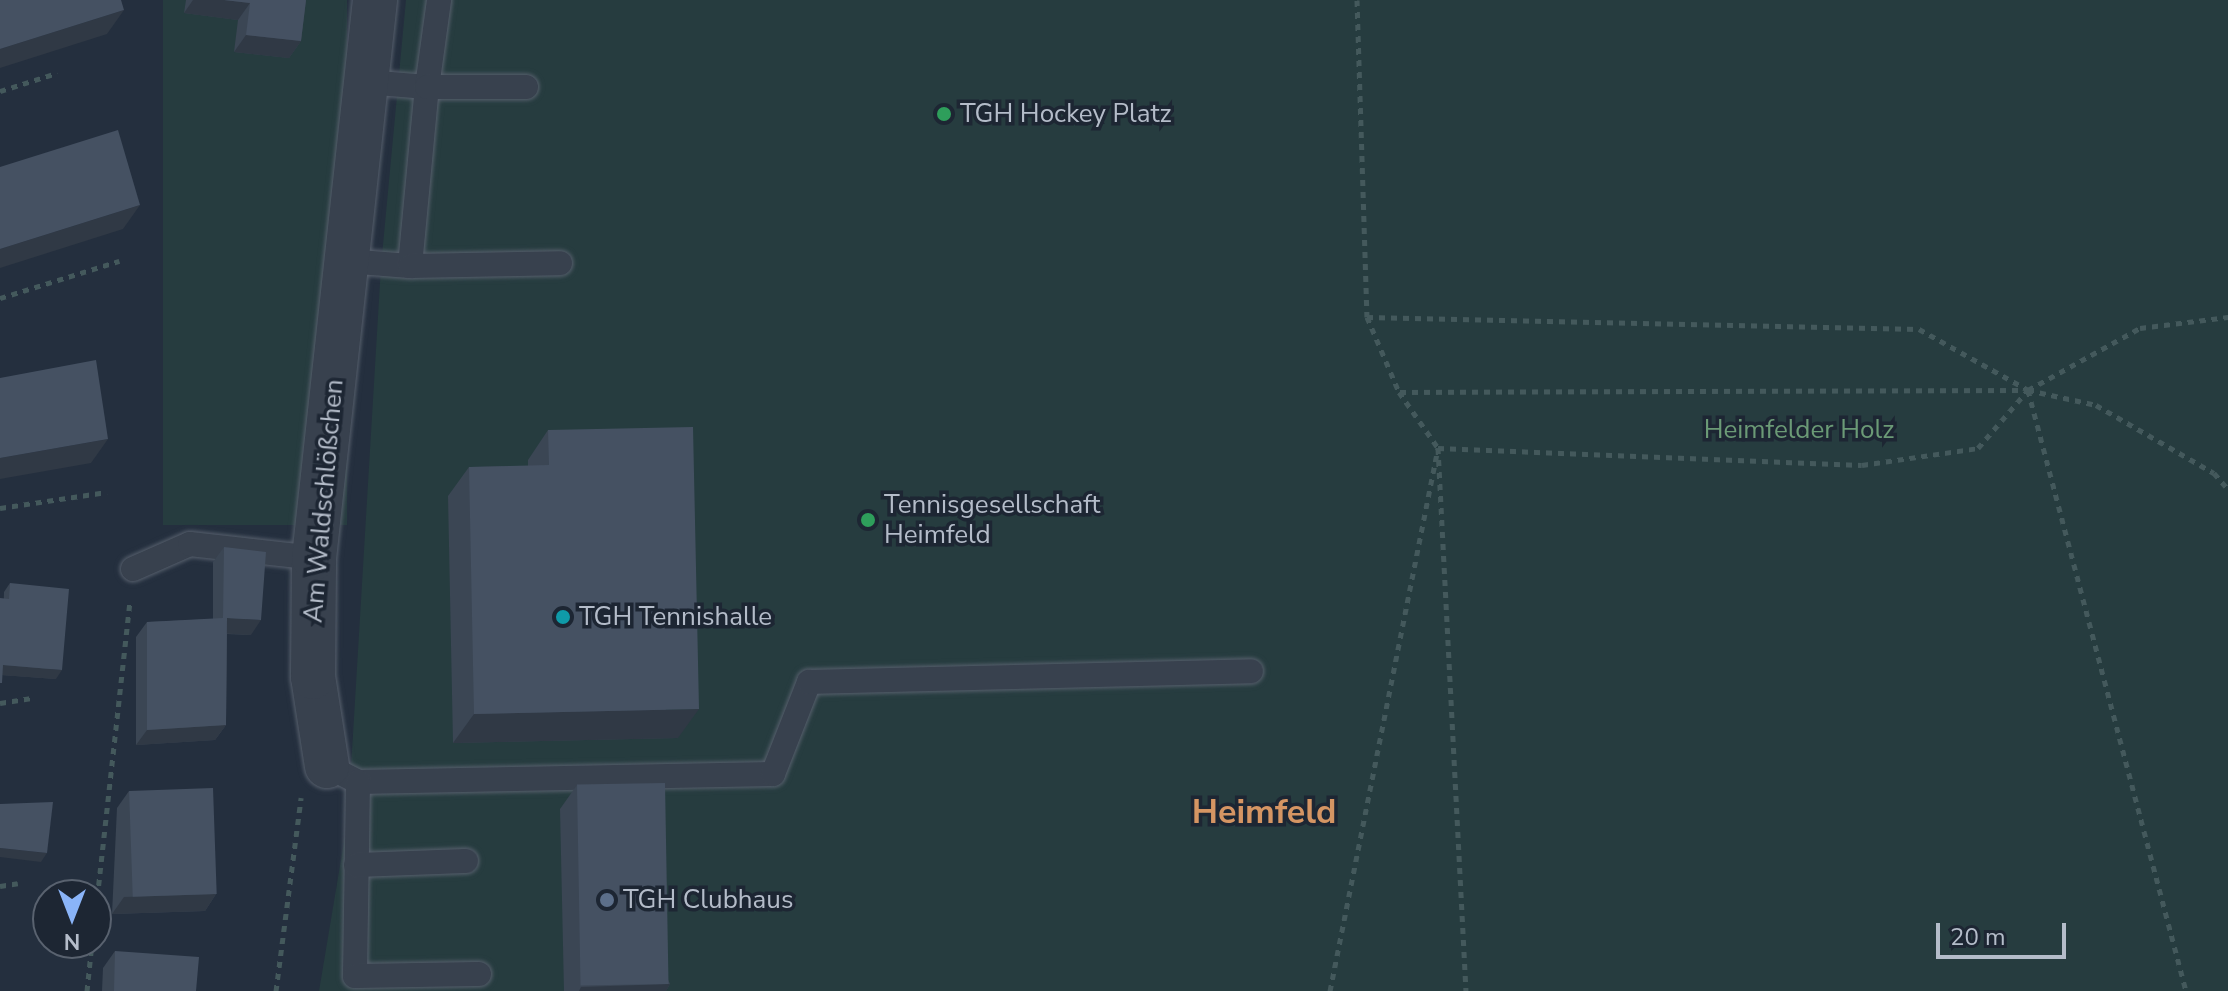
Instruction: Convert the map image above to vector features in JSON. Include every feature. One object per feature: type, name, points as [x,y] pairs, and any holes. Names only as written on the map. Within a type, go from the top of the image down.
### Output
[{"type":"street","name":"Am Waldschlößchen","points":[[342,774],[313,677],[314,558],[375,0]]},
{"type":"lane","points":[[410,266],[427,87],[439,0]]},
{"type":"lane","points":[[366,82],[427,87],[526,87]]},
{"type":"lane","points":[[346,261],[410,266],[560,263]]},
{"type":"lane","points":[[133,569],[190,544],[314,558]]},
{"type":"lane","points":[[479,974],[355,976],[356,865],[342,774],[773,774],[809,682],[1251,671]]},
{"type":"lane","points":[[356,865],[466,861]]},
{"type":"path","points":[[1357,0],[1367,317],[1399,392],[1438,448],[1466,991]]},
{"type":"path","points":[[0,91],[57,73]]},
{"type":"path","points":[[0,298],[119,261]]},
{"type":"path","points":[[1367,317],[1919,329],[2028,390],[2186,991]]},
{"type":"path","points":[[1438,448],[1862,465],[1978,448],[2028,390],[2140,328],[2228,317]]},
{"type":"path","points":[[1399,392],[2028,390],[2096,405],[2214,473],[2228,489]]},
{"type":"path","points":[[1330,991],[1438,448]]},
{"type":"path","points":[[0,508],[107,492]]},
{"type":"path","points":[[99,879],[133,569]]},
{"type":"path","points":[[0,703],[32,698]]},
{"type":"path","points":[[276,991],[297,803],[342,774]]},
{"type":"path","points":[[0,886],[18,883]]},
{"type":"path","points":[[87,991],[90,959]]},
{"type":"green space","points":[[163,0],[347,0],[347,525],[163,525]]},
{"type":"green space","name":"Heimfelder Holz","points":[[406,0],[2228,0],[2228,991],[319,991],[348,818],[381,266]]},
{"type":"building","points":[[0,0],[121,0],[124,10],[0,49]]},
{"type":"building","points":[[224,0],[306,0],[301,41],[246,35],[250,3]]},
{"type":"building","points":[[118,130],[140,205],[0,249],[0,167]]},
{"type":"building","points":[[96,360],[108,439],[0,458],[0,378]]},
{"type":"building","name":"TGH Tennishalle","points":[[693,427],[699,709],[474,714],[469,467],[549,465],[548,430]]},
{"type":"building","points":[[224,547],[266,552],[261,620],[227,618],[226,725],[147,730],[147,622],[223,618]]},
{"type":"building","points":[[10,583],[69,589],[62,670],[3,665],[0,683],[0,598],[9,599]]},
{"type":"building","name":"TGH Clubhaus","points":[[665,783],[669,984],[581,986],[577,785]]},
{"type":"building","points":[[213,788],[217,894],[133,897],[129,791]]},
{"type":"building","points":[[53,802],[47,853],[0,848],[0,804]]},
{"type":"building","points":[[115,951],[199,957],[196,991],[114,991]]},
{"type":"place","name":"TGH Hockey Platz","points":[[944,114]]},
{"type":"place","name":"Tennisgesellschaft Heimfeld","points":[[868,520]]},
{"type":"place","name":"TGH Tennishalle","points":[[563,617]]},
{"type":"place","name":"TGH Clubhaus","points":[[607,900]]},
{"type":"district","name":"Heimfeld","points":[[1264,813]]}]
